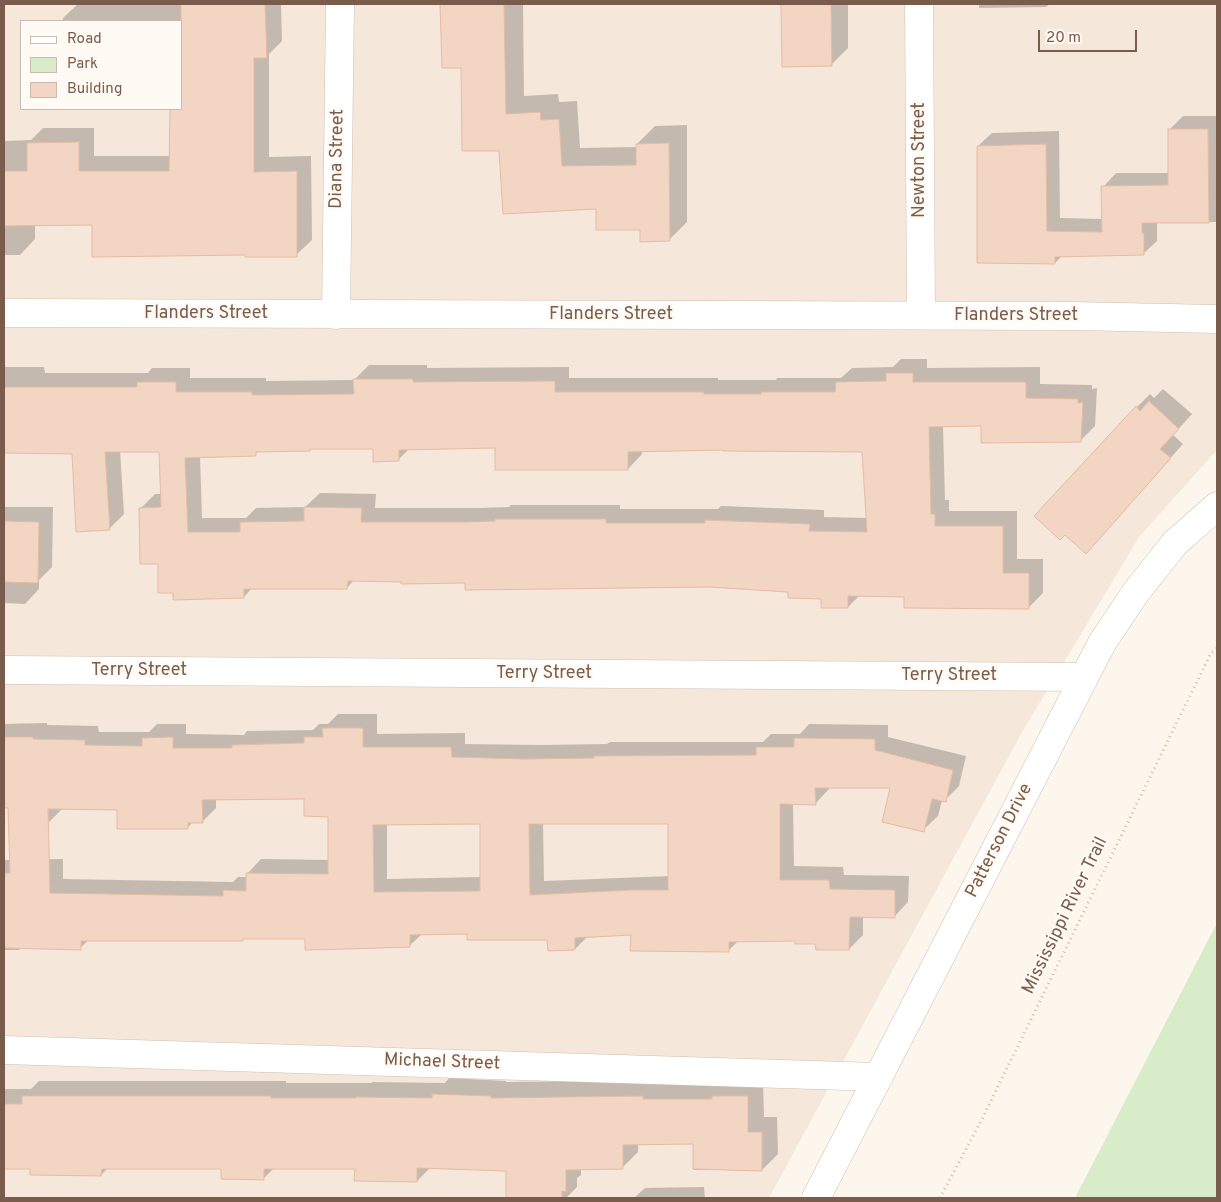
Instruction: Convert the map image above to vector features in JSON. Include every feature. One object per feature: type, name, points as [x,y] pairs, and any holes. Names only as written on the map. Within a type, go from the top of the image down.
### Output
[{"type":"street","name":"Diana Street","points":[[336,315],[340,4]]},
{"type":"street","name":"Newton Street","points":[[919,4],[921,315]]},
{"type":"street","name":"Flanders Street","points":[[4,313],[921,315],[1217,319]]},
{"type":"street","name":"Patterson Drive","points":[[816,1198],[1102,643],[1136,592],[1175,543],[1217,506]]},
{"type":"street","name":"Terry Street","points":[[4,670],[1084,677]]},
{"type":"street","name":"Michael Street","points":[[4,1050],[879,1076]]},
{"type":"path","name":"Mississippi River Trail","points":[[940,1198],[981,1121],[1211,653],[1217,648]]},
{"type":"shaded area","points":[[4,4],[1217,4],[1217,450],[1139,537],[1021,734],[769,1198],[4,1198]]},
{"type":"green space","points":[[1217,923],[1217,1198],[1075,1198]]},
{"type":"building","points":[[181,4],[265,4],[267,58],[254,58],[254,172],[297,171],[297,257],[245,257],[245,255],[92,257],[92,225],[4,226],[4,171],[27,171],[27,143],[79,142],[79,171],[169,171],[170,110],[182,110]]},
{"type":"building","points":[[440,4],[504,4],[506,114],[540,112],[541,120],[559,119],[562,166],[636,165],[636,144],[669,143],[670,241],[640,242],[640,230],[596,230],[596,209],[503,214],[499,151],[462,151],[461,68],[442,68]]},
{"type":"building","points":[[781,4],[831,4],[832,66],[782,67]]},
{"type":"building","points":[[1168,129],[1208,129],[1209,223],[1142,223],[1144,255],[1055,257],[1055,264],[977,263],[977,146],[1046,144],[1047,231],[1102,232],[1101,186],[1168,185]]},
{"type":"building","points":[[886,373],[913,373],[913,382],[1026,382],[1026,398],[1078,399],[1078,403],[1083,402],[1081,442],[981,443],[981,426],[929,427],[931,514],[935,514],[935,526],[1003,526],[1003,573],[1029,573],[1029,609],[904,608],[904,597],[848,596],[848,608],[821,608],[821,599],[788,598],[788,592],[709,587],[465,590],[465,583],[401,584],[401,582],[348,581],[347,589],[244,589],[244,598],[173,600],[173,593],[158,593],[158,564],[140,564],[139,508],[161,507],[159,452],[105,452],[110,530],[76,532],[72,454],[4,453],[4,389],[6,387],[137,387],[137,382],[176,382],[176,392],[252,392],[252,395],[354,394],[353,379],[413,379],[413,382],[555,381],[555,392],[761,394],[761,392],[835,392],[836,382],[886,381]],"holes":[[[495,448],[495,470],[628,470],[628,452],[723,450],[862,452],[867,532],[809,531],[810,524],[705,520],[705,523],[606,523],[606,519],[361,522],[362,508],[304,507],[304,521],[240,522],[240,532],[188,532],[185,458],[256,456],[256,452],[310,451],[310,449],[373,449],[373,462],[399,461],[399,450]]]},
{"type":"building","points":[[1149,401],[1179,429],[1160,449],[1171,458],[1086,554],[1065,535],[1060,540],[1034,516],[1136,406],[1140,411]]},
{"type":"building","points":[[4,521],[39,522],[38,583],[4,582]]},
{"type":"building","points":[[322,728],[363,728],[363,747],[451,747],[452,757],[525,759],[594,758],[594,756],[756,755],[756,747],[794,747],[794,738],[875,739],[875,750],[953,770],[946,802],[932,799],[924,832],[882,822],[890,788],[815,788],[816,805],[780,804],[780,880],[829,880],[830,889],[895,890],[895,918],[850,917],[849,950],[816,950],[815,944],[795,944],[795,941],[729,942],[729,952],[630,951],[631,935],[575,938],[575,950],[548,951],[547,940],[467,940],[467,934],[410,935],[410,947],[347,949],[305,950],[305,939],[81,941],[81,950],[4,948],[4,873],[10,873],[8,808],[4,808],[4,737],[85,740],[85,745],[142,746],[142,738],[173,737],[173,748],[232,748],[232,745],[304,743],[304,737],[323,737]],"holes":[[[304,799],[304,816],[328,817],[328,874],[246,873],[246,891],[223,890],[223,896],[50,893],[48,809],[117,810],[117,829],[188,829],[188,823],[203,823],[202,800]],[[480,824],[480,891],[374,892],[373,825]],[[529,824],[668,824],[668,890],[530,895]]]},
{"type":"building","points":[[432,1094],[491,1096],[491,1098],[643,1096],[643,1099],[712,1099],[712,1096],[748,1096],[748,1132],[762,1132],[762,1171],[693,1169],[693,1144],[623,1145],[623,1169],[566,1170],[566,1192],[562,1191],[562,1198],[506,1198],[506,1171],[417,1168],[417,1182],[354,1181],[355,1169],[264,1169],[264,1180],[221,1179],[221,1169],[102,1169],[101,1176],[30,1175],[30,1169],[4,1169],[4,1104],[22,1104],[22,1096],[432,1098]]}]
